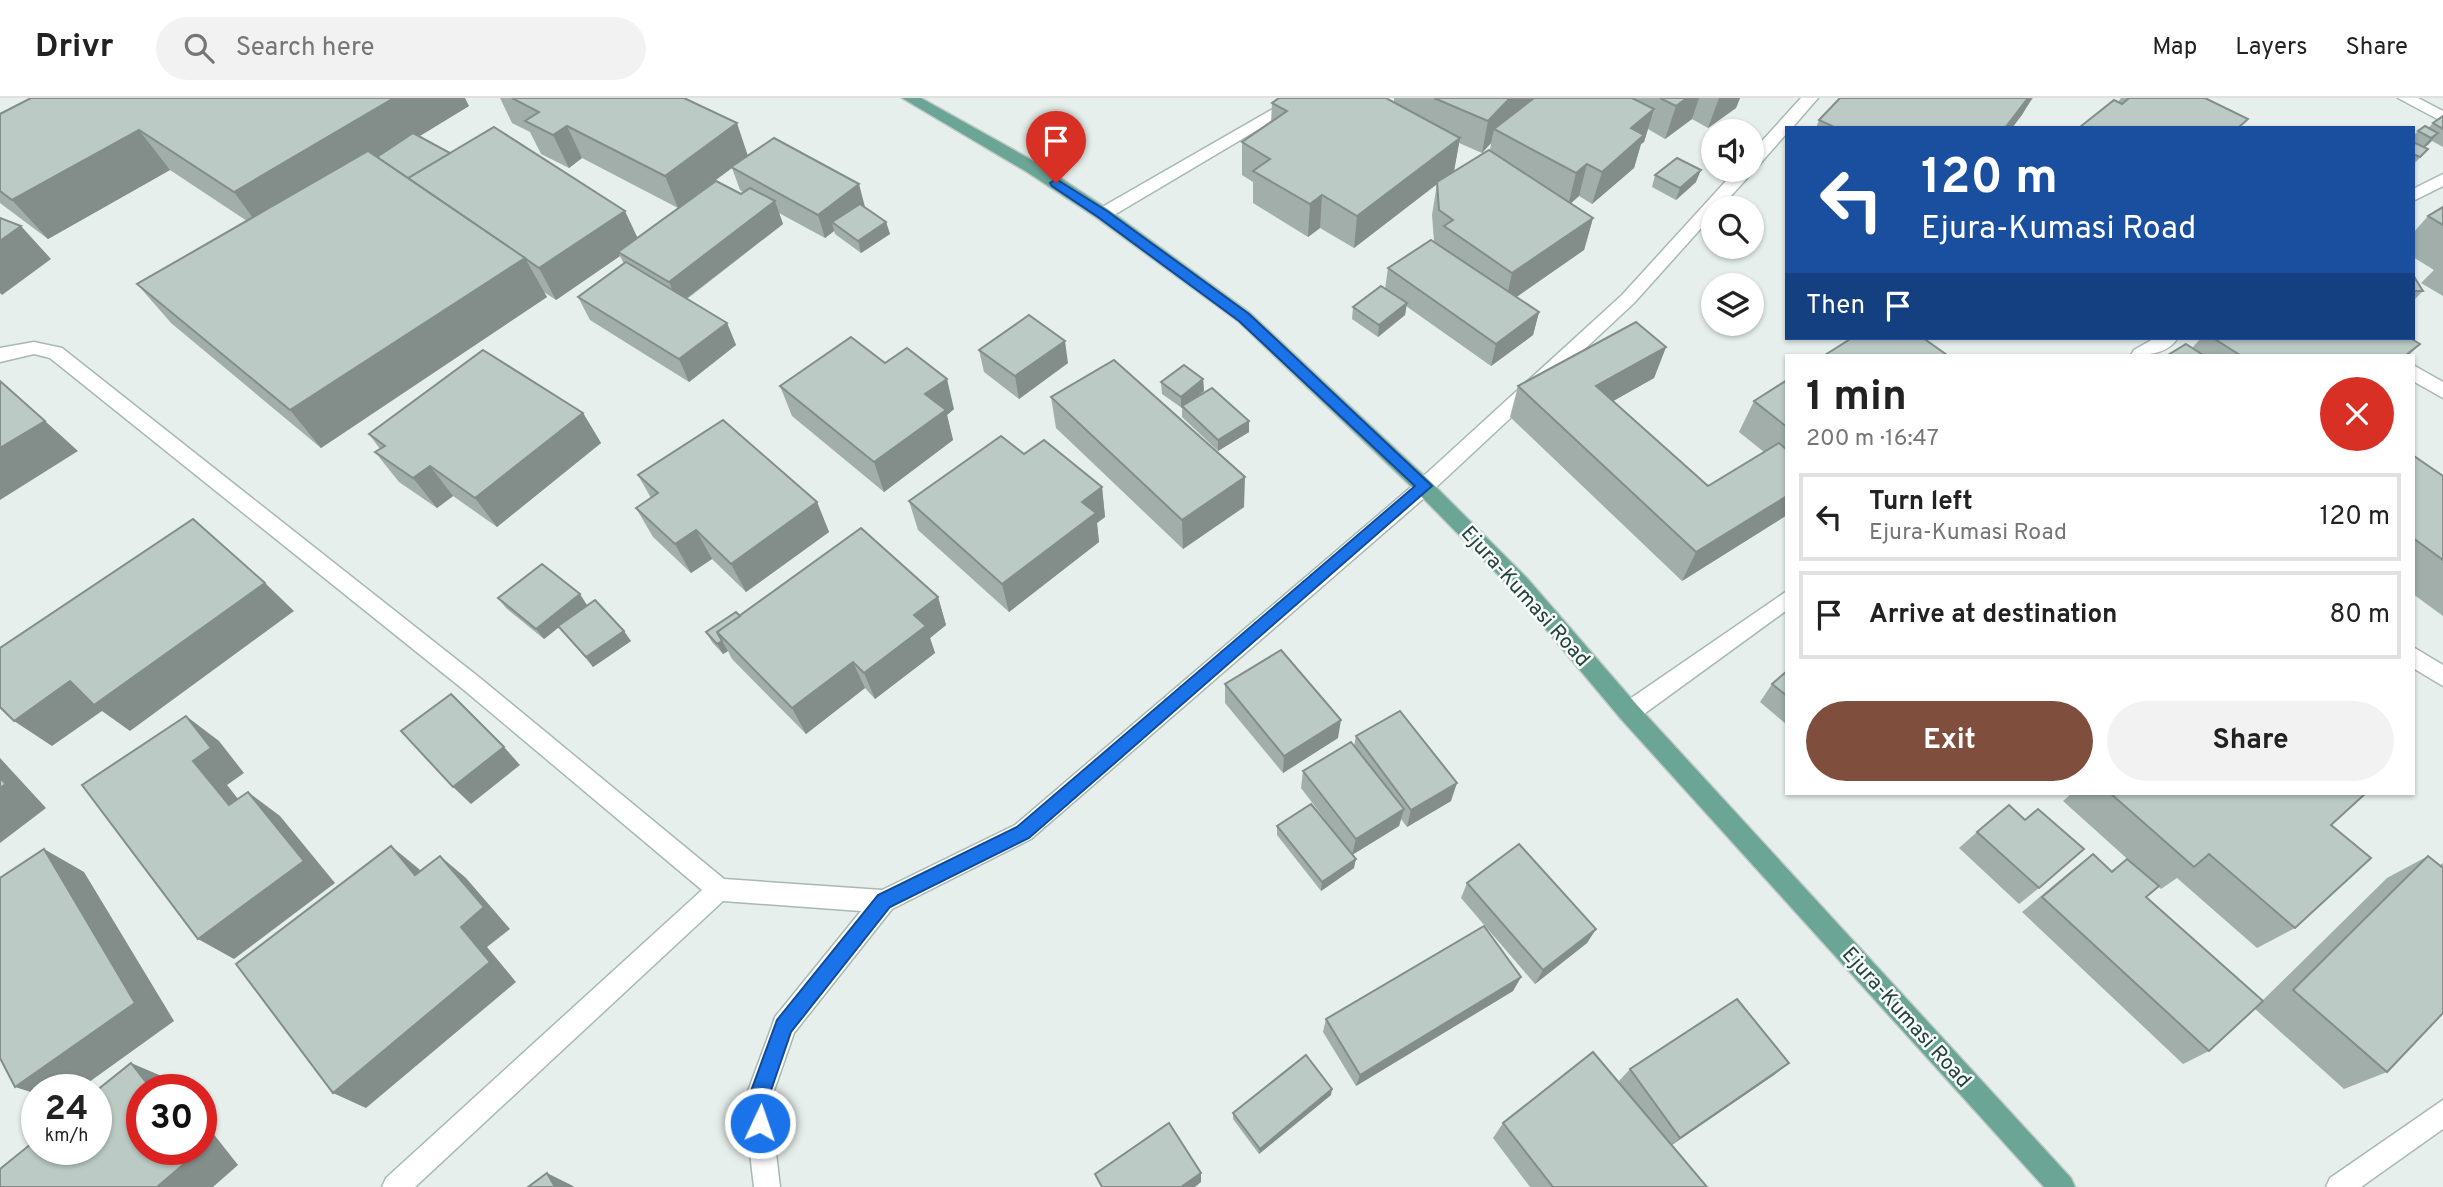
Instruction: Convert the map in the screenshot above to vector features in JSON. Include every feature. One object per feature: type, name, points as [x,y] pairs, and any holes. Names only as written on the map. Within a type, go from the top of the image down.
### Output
[{"type":"main road","name":"Ejura-Kumasi Road","points":[[910,98],[1033,168],[1103,214],[1244,317],[1424,486],[1520,584],[1629,712],[2062,1187]]},
{"type":"street","points":[[1764,149],[1810,98]]},
{"type":"street","points":[[2406,98],[2443,117]]},
{"type":"street","points":[[1103,214],[1300,99]]},
{"type":"street","points":[[2415,195],[2443,178]]},
{"type":"street","points":[[768,1187],[757,1102],[784,1026],[884,901],[1023,832],[1424,486],[1628,299],[1734,182]]},
{"type":"street","points":[[2142,354],[2166,340]]},
{"type":"street","points":[[0,355],[34,348],[56,353],[472,684],[719,890],[884,901]]},
{"type":"street","points":[[2415,373],[2443,391]]},
{"type":"street","points":[[1629,712],[1785,600]]},
{"type":"street","points":[[2415,657],[2443,677]]},
{"type":"street","points":[[395,1187],[719,890]]},
{"type":"street","points":[[2339,1187],[2443,1113]]},
{"type":"building","points":[[31,98],[394,98],[234,192],[139,130],[12,200],[0,191],[0,114]]},
{"type":"building","points":[[512,98],[684,98],[737,123],[665,176],[567,126],[553,135],[525,121],[539,112]]},
{"type":"building","points":[[1279,98],[1386,98],[1460,138],[1357,216],[1322,195],[1310,204],[1253,171],[1270,159],[1242,142],[1287,111],[1272,103]]},
{"type":"building","points":[[1434,98],[1510,98],[1488,121]]},
{"type":"building","points":[[1534,98],[1632,98],[1654,109],[1631,128],[1644,135],[1602,172],[1587,164],[1576,173],[1494,129]]},
{"type":"building","points":[[1660,98],[1687,98],[1676,106]]},
{"type":"building","points":[[1840,98],[2028,98],[2007,126],[1832,126],[1819,120]]},
{"type":"building","points":[[2129,98],[2205,98],[2248,119],[2240,126],[2081,126],[2114,100],[2122,104]]},
{"type":"building","points":[[2443,116],[2443,129],[2433,123]]},
{"type":"building","points":[[2425,126],[2438,133],[2431,138],[2418,131]]},
{"type":"building","points":[[494,127],[625,211],[539,268],[408,178]]},
{"type":"building","points":[[413,133],[450,153],[408,178],[377,157]]},
{"type":"building","points":[[774,138],[859,184],[818,215],[731,167]]},
{"type":"building","points":[[2415,143],[2428,149],[2420,157],[2415,155]]},
{"type":"building","points":[[1489,150],[1593,218],[1512,273],[1444,226],[1453,220],[1439,210],[1437,182]]},
{"type":"building","points":[[368,151],[525,258],[290,410],[137,284]]},
{"type":"building","points":[[1677,158],[1701,170],[1680,188],[1655,175]]},
{"type":"building","points":[[716,181],[741,194],[750,188],[775,201],[669,282],[618,252]]},
{"type":"building","points":[[860,204],[886,222],[858,241],[832,222]]},
{"type":"building","points":[[2443,207],[2443,225],[2428,216]]},
{"type":"building","points":[[0,218],[21,226],[0,241]]},
{"type":"building","points":[[1431,240],[1539,312],[1496,344],[1388,268]]},
{"type":"building","points":[[626,262],[727,323],[679,359],[578,297]]},
{"type":"building","points":[[2415,278],[2423,291],[2415,291]]},
{"type":"building","points":[[1381,286],[1407,303],[1379,325],[1353,307]]},
{"type":"building","points":[[1029,315],[1065,341],[1015,376],[979,350]]},
{"type":"building","points":[[1636,322],[1666,347],[1596,386],[1708,486],[1779,443],[1785,448],[1785,497],[1696,552],[1518,386]]},
{"type":"building","points":[[851,337],[885,363],[907,348],[947,379],[925,394],[946,410],[874,462],[780,386]]},
{"type":"building","points":[[1849,340],[1926,340],[1946,354],[1827,354]]},
{"type":"building","points":[[2216,340],[2413,340],[2420,344],[2407,354],[2238,354]]},
{"type":"building","points":[[2186,344],[2201,354],[2170,354]]},
{"type":"building","points":[[483,350],[583,413],[475,498],[430,466],[413,478],[375,452],[385,446],[369,434]]},
{"type":"building","points":[[1114,360],[1245,477],[1182,520],[1051,397]]},
{"type":"building","points":[[1184,365],[1203,379],[1181,397],[1161,382]]},
{"type":"building","points":[[0,381],[45,421],[0,448]]},
{"type":"building","points":[[1785,381],[1785,425],[1754,401]]},
{"type":"building","points":[[1212,388],[1249,421],[1218,440],[1182,406]]},
{"type":"building","points":[[723,420],[817,502],[731,564],[696,530],[675,544],[636,508],[658,493],[638,475]]},
{"type":"building","points":[[1001,436],[1024,454],[1044,440],[1102,487],[1082,502],[1096,513],[1002,584],[909,501]]},
{"type":"building","points":[[2415,457],[2443,476],[2443,560],[2415,539]]},
{"type":"building","points":[[193,519],[265,583],[94,705],[70,681],[14,721],[0,707],[0,648]]},
{"type":"building","points":[[861,528],[938,597],[914,615],[926,626],[864,673],[853,662],[792,708],[717,632]]},
{"type":"building","points":[[542,564],[580,594],[536,629],[498,598]]},
{"type":"building","points":[[595,600],[624,631],[586,657],[558,626]]},
{"type":"building","points":[[736,612],[740,616],[717,632],[722,641],[717,644],[706,632]]},
{"type":"building","points":[[1281,650],[1341,720],[1284,756],[1225,684]]},
{"type":"building","points":[[1785,673],[1785,694],[1772,684]]},
{"type":"building","points":[[451,694],[504,747],[453,787],[401,731]]},
{"type":"building","points":[[1400,711],[1457,783],[1411,810],[1356,736]]},
{"type":"building","points":[[186,716],[211,748],[193,761],[229,805],[248,792],[304,861],[198,939],[82,785]]},
{"type":"building","points":[[1351,742],[1404,809],[1356,839],[1303,771]]},
{"type":"building","points":[[2112,795],[2364,795],[2331,825],[2371,858],[2295,928],[2209,854],[2194,867]]},
{"type":"building","points":[[1311,804],[1356,859],[1322,882],[1277,826]]},
{"type":"building","points":[[2009,805],[2025,820],[2038,809],[2084,849],[2039,888],[1977,832]]},
{"type":"building","points":[[1519,844],[1596,929],[1543,970],[1467,883]]},
{"type":"building","points":[[391,846],[415,875],[440,856],[484,907],[461,927],[490,962],[333,1093],[236,964]]},
{"type":"building","points":[[44,849],[135,1003],[34,1074],[21,1074],[21,1083],[15,1087],[0,1058],[0,878]]},
{"type":"building","points":[[2093,854],[2112,872],[2127,859],[2159,886],[2146,897],[2263,1001],[2209,1051],[2042,897]]},
{"type":"building","points":[[2428,856],[2443,868],[2443,1013],[2387,1072],[2293,990]]},
{"type":"building","points":[[1484,926],[1521,977],[1360,1075],[1326,1019]]},
{"type":"building","points":[[1737,999],[1789,1063],[1680,1138],[1630,1069]]},
{"type":"building","points":[[1593,1052],[1707,1187],[1553,1187],[1503,1123]]},
{"type":"building","points":[[1306,1055],[1332,1089],[1260,1149],[1233,1113]]},
{"type":"building","points":[[131,1063],[140,1074],[126,1074],[126,1165],[183,1165],[157,1187],[0,1187],[0,1169],[21,1152],[21,1165],[112,1165],[112,1078]]},
{"type":"building","points":[[1169,1123],[1201,1173],[1181,1187],[1102,1187],[1095,1174]]},
{"type":"building","points":[[547,1173],[555,1187],[528,1187]]},
{"type":"route","points":[[760,1123],[757,1102],[784,1026],[884,901],[1023,832],[1424,486],[1244,317],[1056,183]]}]
